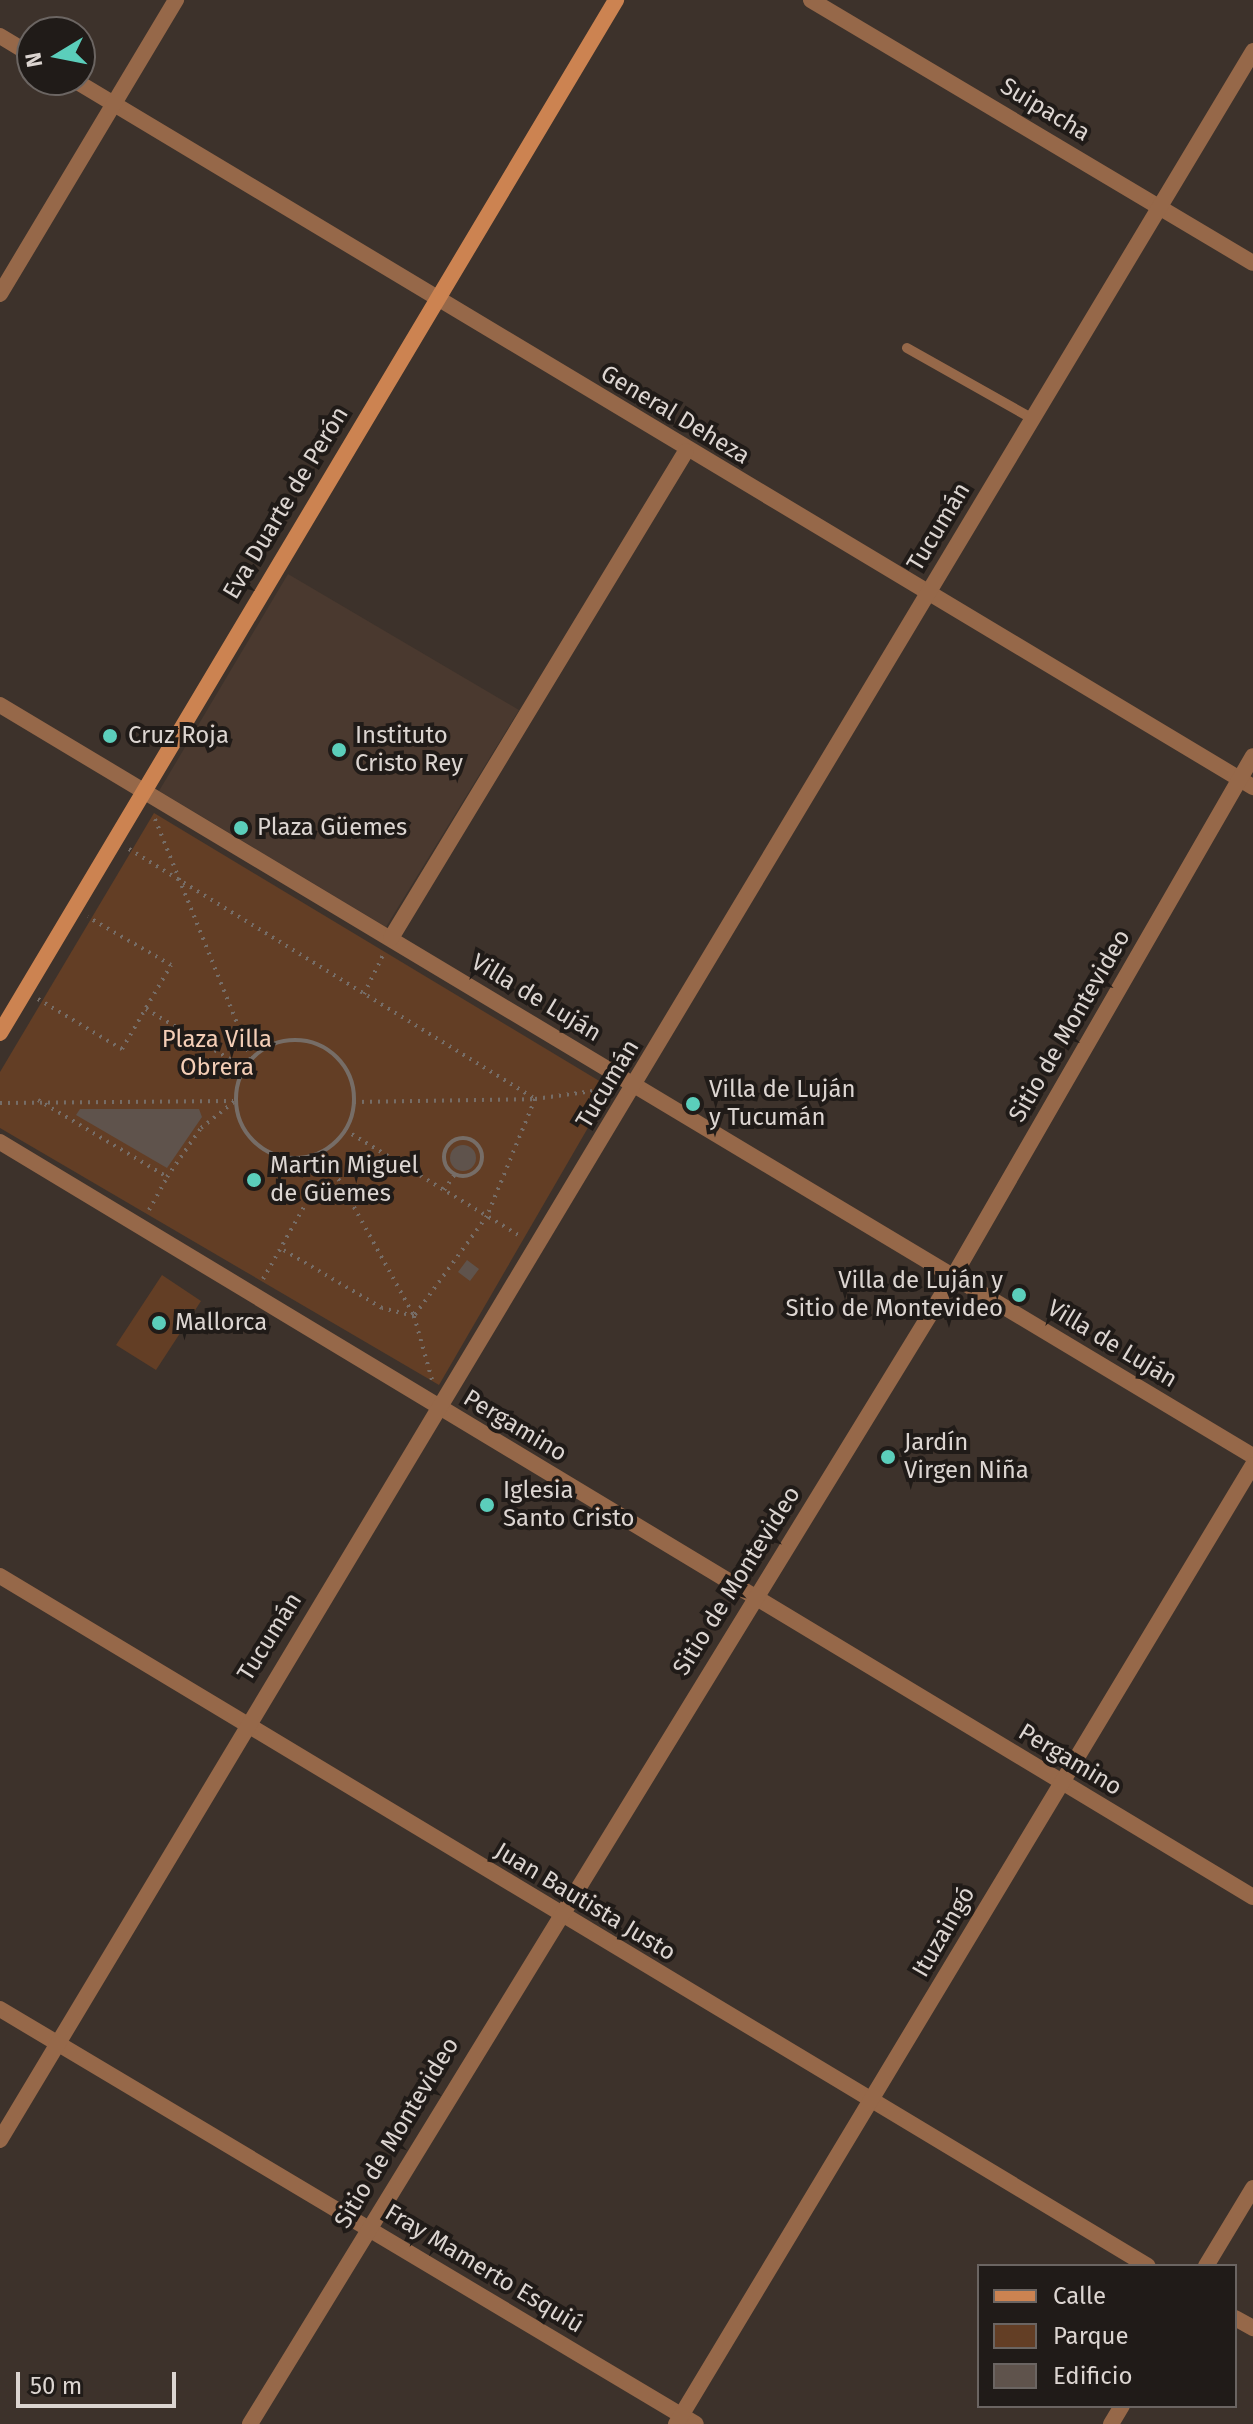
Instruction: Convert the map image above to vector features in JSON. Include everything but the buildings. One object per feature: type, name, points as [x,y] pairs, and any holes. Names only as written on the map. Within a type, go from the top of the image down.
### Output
[{"type":"main road","name":"Eva Duarte de Perón","points":[[0,1033],[115,841],[141,789],[616,0]]},
{"type":"street","points":[[0,294],[176,0]]},
{"type":"street","name":"Suipacha","points":[[811,0],[1253,263]]},
{"type":"street","name":"Tucumán","points":[[0,2140],[246,1723],[635,1085],[1253,51]]},
{"type":"street","name":"General Deheza","points":[[96,94],[686,451],[1246,783]]},
{"type":"street","points":[[391,938],[686,451]]},
{"type":"street","name":"Villa de Luján","points":[[0,705],[1253,1456]]},
{"type":"street","name":"Sitio de Montevideo","points":[[250,2424],[558,1914],[953,1277],[1246,783],[1253,756]]},
{"type":"street","name":"Pergamino","points":[[0,1142],[1253,1897]]},
{"type":"street","name":"Ituzaingó","points":[[679,2419],[1253,1465]]},
{"type":"street","name":"Juan Bautista Justo","points":[[0,1576],[1145,2264]]},
{"type":"street","name":"Fray Mamerto Esquiú","points":[[0,2009],[368,2228],[679,2419],[696,2424]]},
{"type":"street","points":[[1207,2264],[1253,2188]]},
{"type":"lane","points":[[907,348],[1031,418]]},
{"type":"path","points":[[141,789],[184,881],[251,1058]]},
{"type":"path","points":[[115,841],[535,1099]]},
{"type":"path","points":[[25,992],[122,1049],[146,1009],[171,965],[74,909]]},
{"type":"path","points":[[364,994],[391,938]]},
{"type":"path","points":[[146,1009],[244,1068]]},
{"type":"path","points":[[282,1040],[318,1044],[345,1067],[354,1102],[345,1130],[323,1151],[311,1156],[260,1147],[242,1127],[235,1101],[244,1068],[251,1058],[282,1040]]},
{"type":"path","points":[[354,1102],[535,1099],[635,1085]]},
{"type":"path","points":[[414,1316],[487,1216],[535,1099]]},
{"type":"path","points":[[0,1103],[38,1100],[235,1101]]},
{"type":"path","points":[[38,1100],[167,1177]]},
{"type":"path","points":[[140,1226],[167,1177],[201,1128],[235,1101]]},
{"type":"path","points":[[345,1130],[538,1246]]},
{"type":"path","points":[[456,1139],[474,1142],[481,1164],[467,1175],[455,1174],[444,1159],[447,1147],[456,1139]]},
{"type":"path","points":[[323,1151],[414,1316],[440,1408]]},
{"type":"path","points":[[254,1295],[309,1198],[311,1156]]},
{"type":"path","points":[[444,1190],[455,1174]]},
{"type":"path","points":[[280,1248],[382,1308],[414,1316]]},
{"type":"shaded area","name":"Instituto Cristo Rey","points":[[288,574],[519,710],[386,927],[159,791]]},
{"type":"green space","name":"Plaza Villa Obrera","points":[[154,813],[611,1088],[439,1385],[0,1128],[0,1072]]},
{"type":"green space","name":"Mallorca","points":[[162,1275],[201,1301],[156,1370],[116,1345]]},
{"type":"place","name":"Cruz Roja","points":[[110,736]]},
{"type":"place","name":"Instituto Cristo Rey","points":[[339,750]]},
{"type":"place","name":"Plaza Güemes","points":[[241,828]]},
{"type":"place","name":"Villa de Luján y Tucumán","points":[[693,1104]]},
{"type":"place","name":"Martin Miguel de Güemes","points":[[254,1180]]},
{"type":"place","name":"Villa de Luján y Sitio de Montevideo","points":[[1019,1295]]},
{"type":"place","name":"Mallorca","points":[[159,1323]]},
{"type":"place","name":"Jardín Virgen Niña","points":[[888,1457]]},
{"type":"place","name":"Iglesia Santo Cristo","points":[[487,1505]]}]
